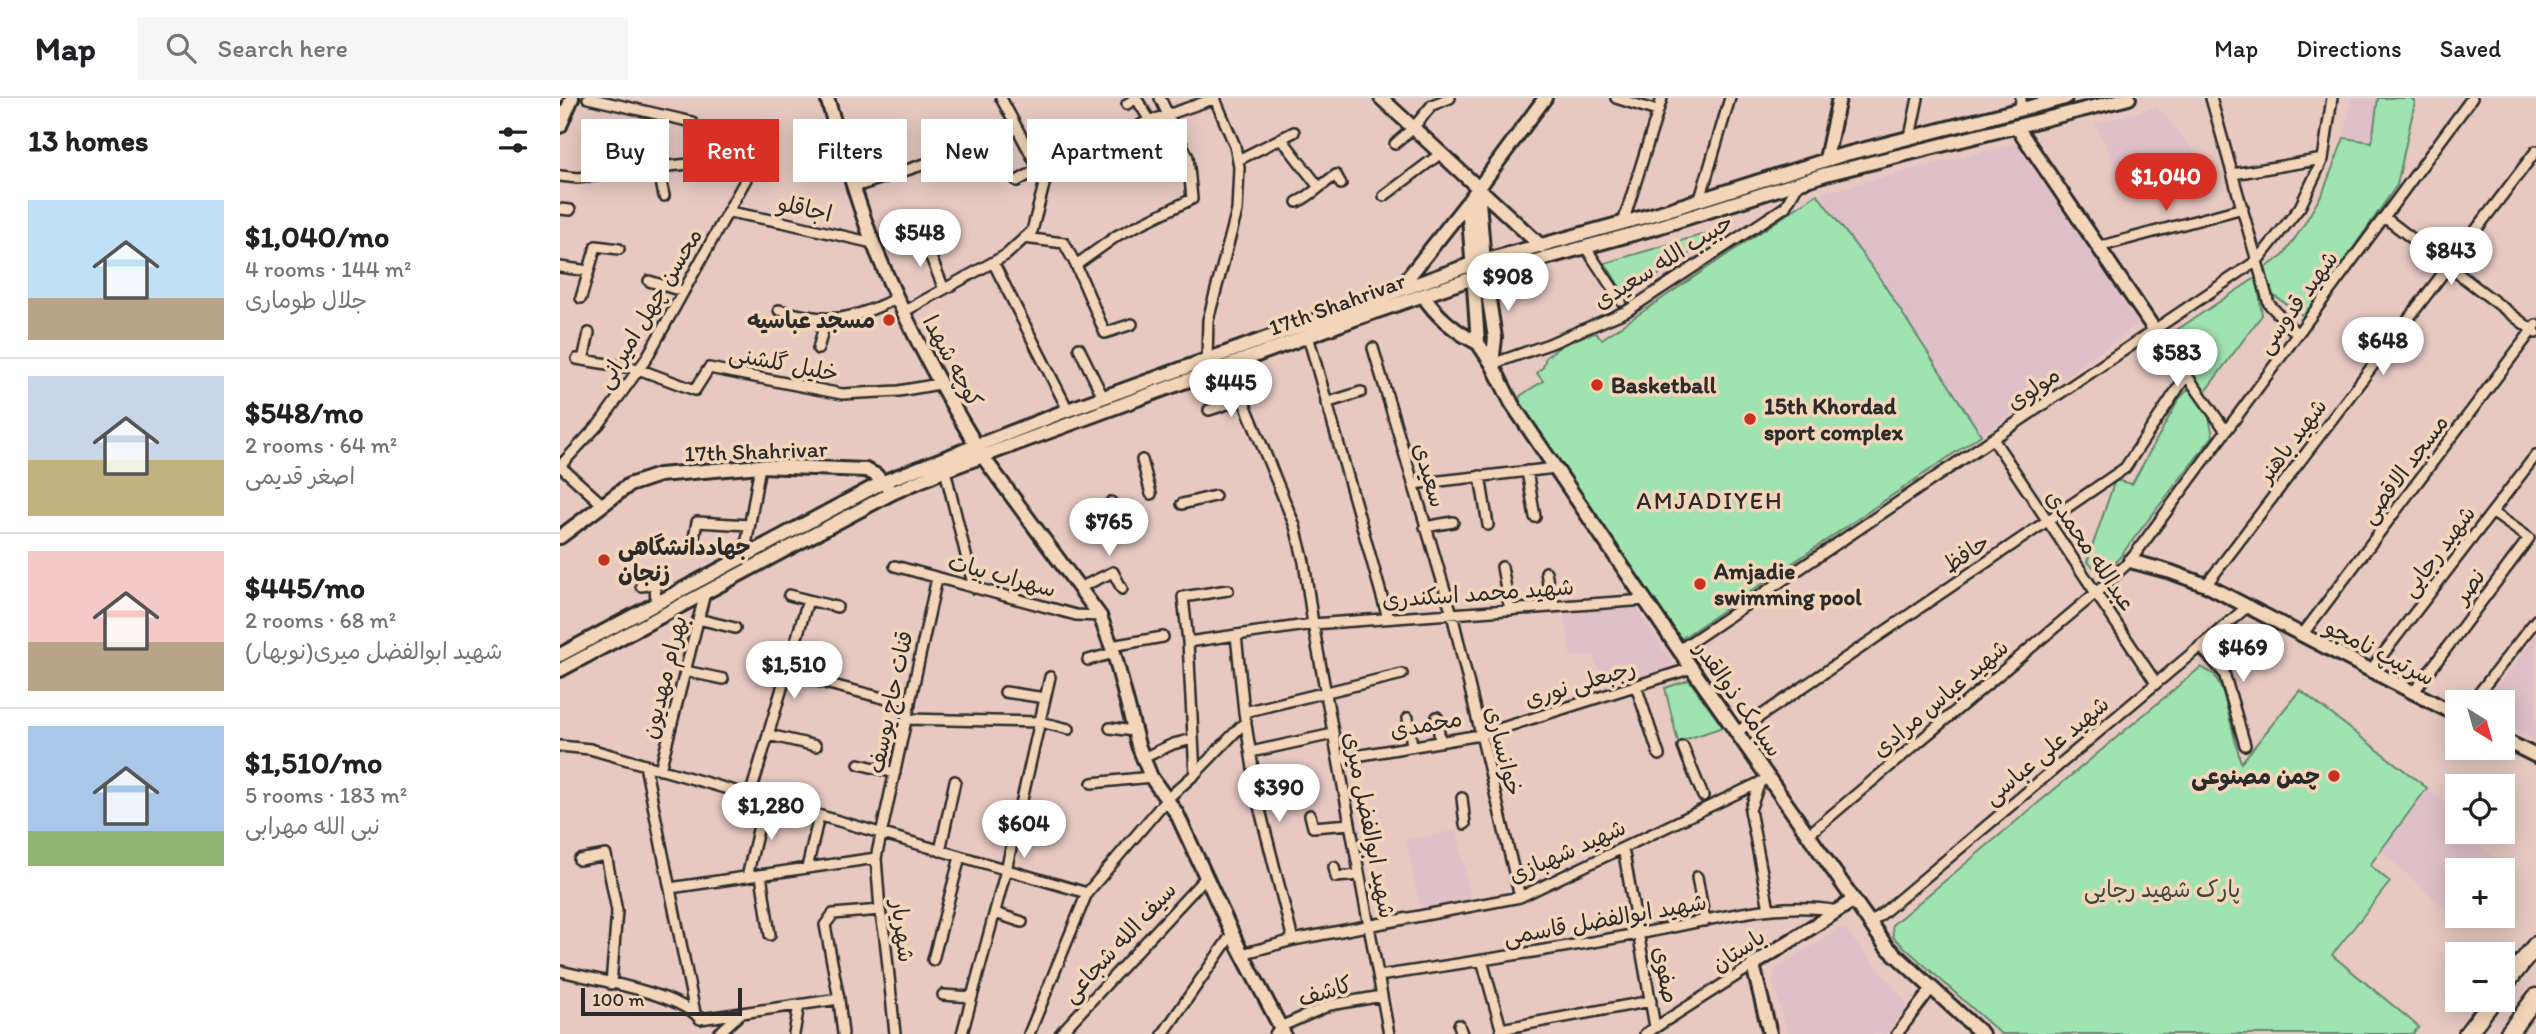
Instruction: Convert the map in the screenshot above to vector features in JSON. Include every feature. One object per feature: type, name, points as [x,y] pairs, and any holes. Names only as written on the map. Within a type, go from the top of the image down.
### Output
[{"type":"highway","points":[[2515,972],[2536,945]]},
{"type":"highway","points":[[2508,1034],[2536,998]]},
{"type":"highway","points":[[2467,1034],[2484,1012]]},
{"type":"street","points":[[560,126],[572,98]]},
{"type":"street","points":[[588,98],[683,120]]},
{"type":"street","name":"کوچه شهدا","points":[[827,98],[873,243],[939,384],[975,445]]},
{"type":"street","points":[[1001,98],[1027,147]]},
{"type":"street","points":[[1127,104],[1136,98],[1149,119]]},
{"type":"street","points":[[1076,265],[1118,235],[1192,199],[1188,157],[1160,98]]},
{"type":"street","points":[[1155,119],[1216,98],[1235,146],[1238,160],[1237,211],[1208,320],[1207,359]]},
{"type":"street","points":[[1381,98],[1541,246]]},
{"type":"street","points":[[1395,144],[1432,105],[1450,98]]},
{"type":"street","points":[[1398,289],[1468,202],[1545,98]]},
{"type":"street","points":[[1616,98],[1657,111]]},
{"type":"street","points":[[1623,223],[1662,98]]},
{"type":"street","points":[[1700,199],[1730,98]]},
{"type":"street","points":[[1826,159],[1839,98]]},
{"type":"street","points":[[1910,137],[1918,98]]},
{"type":"street","name":"17th Shahrivar","points":[[560,655],[883,482],[1103,397],[1478,262],[1623,223],[1826,159],[2020,104],[2065,98]]},
{"type":"street","name":"17th Shahrivar","points":[[560,670],[891,493],[945,470],[1308,336],[1479,276],[1586,248],[1800,183],[2130,98]]},
{"type":"street","points":[[2211,98],[2269,304],[2297,334]]},
{"type":"street","name":"مولوی","points":[[1679,650],[2258,260],[2300,207],[2323,159],[2332,98]]},
{"type":"street","name":"شهید قدوسی","points":[[2097,592],[2130,561],[2472,98]]},
{"type":"street","points":[[2017,127],[2226,431]]},
{"type":"street","points":[[1238,160],[1294,132]]},
{"type":"street","points":[[1280,138],[1318,186]]},
{"type":"street","name":"شهید باهنر","points":[[2206,585],[2536,151]]},
{"type":"street","points":[[1384,196],[1440,154]]},
{"type":"street","name":"محسن چهل امیرانی","points":[[560,466],[600,423],[638,369],[729,212],[746,179],[753,158],[669,166]]},
{"type":"street","points":[[2233,174],[2323,159]]},
{"type":"street","points":[[855,187],[921,165]]},
{"type":"street","points":[[560,176],[581,178]]},
{"type":"street","points":[[1017,181],[1027,176]]},
{"type":"street","points":[[1297,202],[1336,176],[1341,184]]},
{"type":"street","points":[[661,182],[664,196]]},
{"type":"street","points":[[903,312],[1006,255],[1032,231],[1045,182]]},
{"type":"street","name":"حبیب الله سعیدی","points":[[1492,364],[1549,344],[1627,311],[1784,207],[1800,183]]},
{"type":"street","points":[[1478,189],[1478,262]]},
{"type":"street","points":[[1468,202],[1478,262]]},
{"type":"street","points":[[2098,247],[2243,208]]},
{"type":"street","name":"اجاقلو","points":[[729,212],[873,243]]},
{"type":"street","points":[[2384,217],[2535,329]]},
{"type":"street","points":[[923,238],[944,289]]},
{"type":"street","points":[[1024,238],[1064,243],[1105,332],[1132,324]]},
{"type":"street","points":[[582,298],[596,246],[619,249]]},
{"type":"street","points":[[1586,248],[1621,301]]},
{"type":"street","points":[[993,262],[1068,410]]},
{"type":"street","name":"سیامک ذوالقدر","points":[[1478,262],[1478,342],[1512,404],[1737,732],[1764,780],[1808,835],[1886,946],[1982,1034]]},
{"type":"street","points":[[560,267],[589,271]]},
{"type":"street","name":"سیامک ذوالقدر","points":[[1479,276],[1495,338],[1492,364]]},
{"type":"street","points":[[649,281],[682,291]]},
{"type":"street","points":[[1423,295],[1429,305],[1464,337],[1478,342]]},
{"type":"street","points":[[779,310],[826,319],[849,318],[865,314],[897,298]]},
{"type":"street","points":[[818,349],[826,319]]},
{"type":"street","name":"مسجد الاقصی","points":[[2302,635],[2535,329]]},
{"type":"street","points":[[589,333],[580,360],[638,369]]},
{"type":"street","points":[[1308,336],[1388,618]]},
{"type":"street","points":[[1079,348],[1103,397]]},
{"type":"street","name":"سعیدی","points":[[1373,348],[1452,614]]},
{"type":"street","name":"شهید ابوالفضل میری","points":[[1229,365],[1295,526],[1304,562],[1312,624],[1389,1034]]},
{"type":"street","name":"خلیل گلشنی","points":[[638,369],[695,390],[709,368],[842,394],[899,391],[939,384]]},
{"type":"street","name":"حافظ","points":[[1737,732],[2125,468],[2186,376]]},
{"type":"street","points":[[1326,402],[1360,392]]},
{"type":"street","points":[[1209,410],[1243,399]]},
{"type":"street","name":"عبدالله محمدی","points":[[1993,439],[2157,683]]},
{"type":"street","name":"شهید رجایی","points":[[2370,671],[2536,455]]},
{"type":"street","points":[[983,457],[1100,616],[1112,649],[1134,731],[1151,777],[1177,814],[1279,1032]]},
{"type":"street","points":[[1142,460],[1151,494]]},
{"type":"street","points":[[560,466],[603,504]]},
{"type":"street","points":[[744,557],[760,466]]},
{"type":"street","name":"17th Shahrivar","points":[[560,537],[629,485],[659,475],[760,466],[866,470],[883,482]]},
{"type":"street","points":[[1413,484],[1556,468]]},
{"type":"street","points":[[945,470],[975,588]]},
{"type":"street","points":[[1527,471],[1535,517]]},
{"type":"street","points":[[1479,476],[1488,525]]},
{"type":"street","points":[[883,482],[891,493]]},
{"type":"street","points":[[1182,504],[1215,496]]},
{"type":"street","points":[[1111,502],[1120,532]]},
{"type":"street","name":"نصر","points":[[2413,693],[2529,538],[2492,512]]},
{"type":"street","points":[[693,543],[697,522],[749,525]]},
{"type":"street","points":[[1425,527],[1453,522]]},
{"type":"street","name":"سرتیپ نامجو","points":[[2130,561],[2206,585],[2445,709]]},
{"type":"street","name":"سهراب بیات","points":[[895,566],[1076,615],[1100,616]]},
{"type":"street","points":[[1503,567],[1510,610]]},
{"type":"street","points":[[1079,588],[1113,572],[1122,589]]},
{"type":"street","points":[[1546,572],[1552,607]]},
{"type":"street","name":"قنات حاج یوسف","points":[[881,834],[937,578]]},
{"type":"street","points":[[641,586],[654,584],[656,603]]},
{"type":"street","points":[[1195,774],[1184,597],[1228,590]]},
{"type":"street","name":"شهید عباس مرادی","points":[[1808,835],[2097,592]]},
{"type":"street","name":"بهرام مهدیون","points":[[660,770],[705,593]]},
{"type":"street","points":[[789,595],[837,607]]},
{"type":"street","points":[[750,796],[808,600]]},
{"type":"street","name":"شهید محمد اسکندری","points":[[1188,642],[1312,624],[1646,600]]},
{"type":"street","name":"شهید علی عباسی","points":[[1871,923],[2247,607]]},
{"type":"street","name":"خوانساری","points":[[1452,614],[1520,897]]},
{"type":"street","points":[[698,619],[735,628]]},
{"type":"street","points":[[2481,690],[2536,620]]},
{"type":"street","points":[[1236,635],[1259,806],[1293,940]]},
{"type":"street","points":[[1088,660],[1112,649],[1163,637]]},
{"type":"street","points":[[2200,646],[2224,673],[2245,745]]},
{"type":"street","points":[[755,662],[786,673],[910,705]]},
{"type":"street","name":"رجبعلی نوری","points":[[1480,734],[1692,668]]},
{"type":"street","points":[[685,671],[723,679]]},
{"type":"street","points":[[1029,1034],[1087,893],[1167,799],[1195,774],[1245,717],[1325,691],[1402,674]]},
{"type":"street","points":[[962,1034],[1006,870],[1050,677]]},
{"type":"street","points":[[1636,686],[1659,755]]},
{"type":"street","points":[[1004,692],[1045,698]]},
{"type":"street","points":[[1437,717],[1440,741]]},
{"type":"street","points":[[1408,718],[1412,746]]},
{"type":"street","points":[[907,719],[1040,722],[1069,729]]},
{"type":"street","points":[[1111,728],[1134,731]]},
{"type":"street","points":[[768,734],[816,746]]},
{"type":"street","points":[[1251,752],[1333,734]]},
{"type":"street","name":"محمدی","points":[[1338,759],[1480,734]]},
{"type":"street","points":[[1143,758],[1173,744],[1193,739]]},
{"type":"street","points":[[560,746],[590,749],[1087,893]]},
{"type":"street","points":[[2515,746],[2536,756]]},
{"type":"street","points":[[1683,747],[1703,796]]},
{"type":"street","points":[[859,764],[895,773]]},
{"type":"street","points":[[645,765],[695,1013],[700,1020],[839,999]]},
{"type":"street","points":[[1092,783],[1151,777]]},
{"type":"street","points":[[1764,780],[1750,810],[1769,909]]},
{"type":"street","name":"شهید شهبازی","points":[[1242,954],[1293,940],[1520,897],[1764,780]]},
{"type":"street","points":[[940,851],[955,781]]},
{"type":"street","points":[[1462,798],[1465,824]]},
{"type":"street","points":[[747,877],[765,800]]},
{"type":"street","points":[[1310,815],[1313,827],[1350,824]]},
{"type":"street","points":[[807,868],[819,816]]},
{"type":"street","points":[[996,817],[1018,819]]},
{"type":"street","name":"شهریار","points":[[881,834],[876,858],[895,1034]]},
{"type":"street","name":"صفوی","points":[[1623,848],[1655,1027]]},
{"type":"street","points":[[579,860],[606,855],[617,911],[611,984]]},
{"type":"street","points":[[933,960],[960,857]]},
{"type":"street","points":[[670,888],[876,858]]},
{"type":"street","points":[[1334,867],[1336,877],[1359,875]]},
{"type":"street","points":[[761,875],[770,936]]},
{"type":"street","name":"سیف الله شجاعی","points":[[1060,1034],[1206,877]]},
{"type":"street","points":[[1697,877],[1704,921]]},
{"type":"street","name":"باستان","points":[[1645,1034],[1854,900]]},
{"type":"street","name":"شهید ابوالفضل قاسمی","points":[[1378,976],[1639,934],[1769,909],[1818,908],[1838,911]]},
{"type":"street","points":[[843,1034],[825,925],[833,914],[880,910]]},
{"type":"street","points":[[995,913],[1022,922]]},
{"type":"street","points":[[1164,1034],[1232,934]]},
{"type":"street","points":[[1482,960],[1502,1032],[1651,1002]]},
{"type":"street","points":[[1753,965],[1770,1034]]},
{"type":"street","points":[[560,971],[663,997],[695,1013]]},
{"type":"street","points":[[1897,1034],[1931,989]]},
{"type":"street","points":[[943,995],[972,997]]},
{"type":"street","name":"کاشف","points":[[1279,1032],[1330,1005],[1382,996]]},
{"type":"street","points":[[794,1034],[799,1005]]},
{"type":"street","points":[[718,1034],[742,1013]]},
{"type":"shaded area","points":[[2351,98],[2378,98],[2372,143],[2344,138]]},
{"type":"shaded area","points":[[2158,107],[2209,169],[2126,186],[2095,123]]},
{"type":"shaded area","points":[[2016,143],[2139,324],[1981,435],[1877,274],[1817,194]]},
{"type":"shaded area","points":[[1636,608],[1675,667],[1605,686],[1593,655],[1571,657],[1564,613]]},
{"type":"shaded area","points":[[2536,635],[2536,741],[2515,730],[2515,690],[2495,690]]},
{"type":"shaded area","points":[[2427,788],[2445,802],[2445,844],[2478,844],[2495,858],[2445,858],[2445,909],[2382,852]]},
{"type":"shaded area","points":[[1457,830],[1471,899],[1421,909],[1406,840]]},
{"type":"shaded area","points":[[1838,929],[1845,929],[1906,1002],[1906,1008],[1887,1034],[1788,1034],[1772,980],[1775,969]]},
{"type":"green space","points":[[2378,98],[2411,98],[2415,102],[2397,185],[2305,317],[2273,295],[2263,269],[2283,256],[2302,228],[2323,192],[2344,138],[2372,142]]},
{"type":"green space","name":"15th Khordad sport complex","points":[[1817,194],[1877,274],[1981,435],[1681,639],[1519,403],[1520,396],[1543,381],[1537,373],[1543,367],[1546,357],[1576,335],[1596,333],[1602,339]]},
{"type":"green space","points":[[1728,227],[1626,297],[1605,263]]},
{"type":"green space","points":[[2257,277],[2262,315],[2204,393],[2213,436],[2105,576],[2087,562],[2115,480],[2132,484],[2179,399],[2196,381],[2166,337]]},
{"type":"green space","name":"پارک شهید رجایی","points":[[2201,667],[2215,675],[2223,693],[2241,763],[2300,690],[2427,788],[2370,865],[2390,882],[2332,955],[2419,1027],[2413,1034],[2001,1034],[1893,937],[1892,925]]},
{"type":"green space","points":[[1689,680],[1723,727],[1678,742],[1665,688]]},
{"type":"place","name":"مسجد عباسیه","points":[[889,320]]},
{"type":"place","name":"Basketball","points":[[1597,385]]},
{"type":"place","name":"15th Khordad sport complex","points":[[1750,419]]},
{"type":"place","name":"جهاددانشگاهی زنجان","points":[[604,560]]},
{"type":"place","name":"Amjadie swimming pool","points":[[1700,584]]},
{"type":"place","name":"چمن مصنوعی","points":[[2334,776]]},
{"type":"district","name":"AMJADIYEH","points":[[1710,500]]}]
